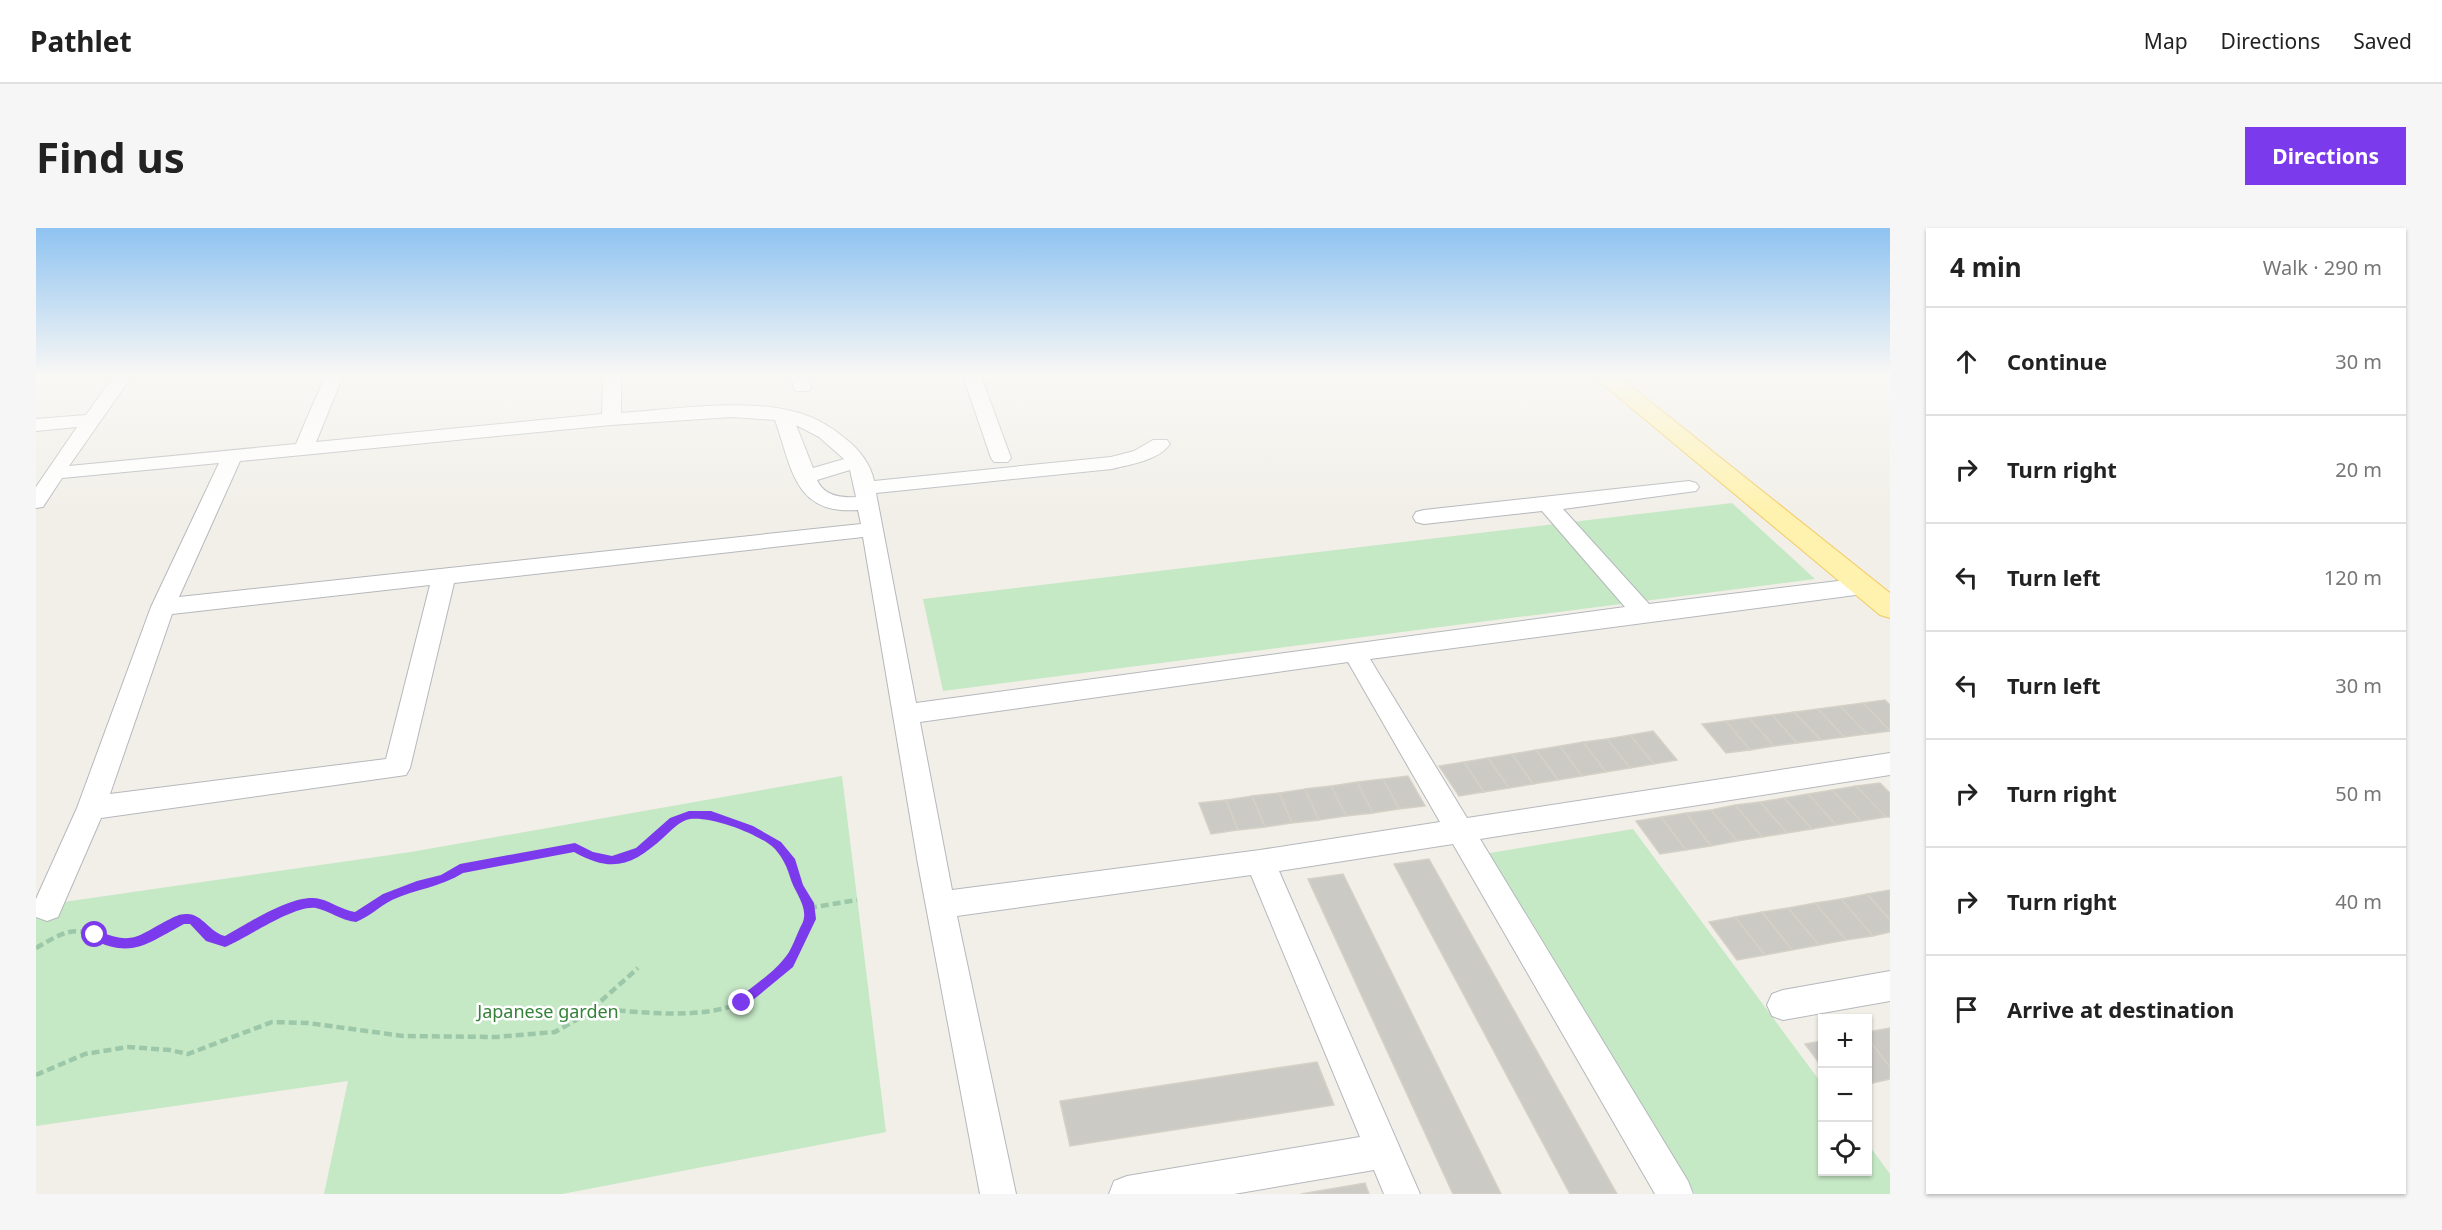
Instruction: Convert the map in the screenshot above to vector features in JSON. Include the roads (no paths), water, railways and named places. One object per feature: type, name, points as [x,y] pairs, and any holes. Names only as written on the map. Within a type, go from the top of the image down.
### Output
[{"type":"main road","points":[[1660,421],[1890,608]]},
{"type":"main road","points":[[1683,421],[1890,588]]},
{"type":"street","points":[[36,425],[79,421]]},
{"type":"street","points":[[90,421],[53,474],[590,421]]},
{"type":"street","points":[[303,450],[315,421]]},
{"type":"street","points":[[785,421],[810,488],[818,497],[833,504],[867,495],[1112,463],[1141,455],[1160,444]]},
{"type":"street","points":[[803,421],[826,433],[849,452],[863,476],[940,905],[998,1194]]},
{"type":"street","points":[[988,421],[1001,458]]},
{"type":"street","points":[[47,908],[91,808],[163,607],[232,458]]},
{"type":"street","points":[[806,477],[855,462]]},
{"type":"street","points":[[36,501],[56,473]]},
{"type":"street","points":[[1424,517],[1689,487]]},
{"type":"street","points":[[1547,504],[1643,613]]},
{"type":"street","points":[[163,607],[874,529]]},
{"type":"street","points":[[91,808],[397,768],[444,576]]},
{"type":"street","points":[[905,714],[1643,613],[1863,586]]},
{"type":"street","points":[[1355,654],[1675,1194]]},
{"type":"street","points":[[940,905],[1260,862],[1890,764]]},
{"type":"street","points":[[1260,862],[1402,1194]]},
{"type":"street","points":[[1783,1005],[1890,986]]},
{"type":"street","points":[[1127,1194],[1384,1151]]},
{"type":"park label","name":"Japanese garden","points":[[548,1012]]}]
